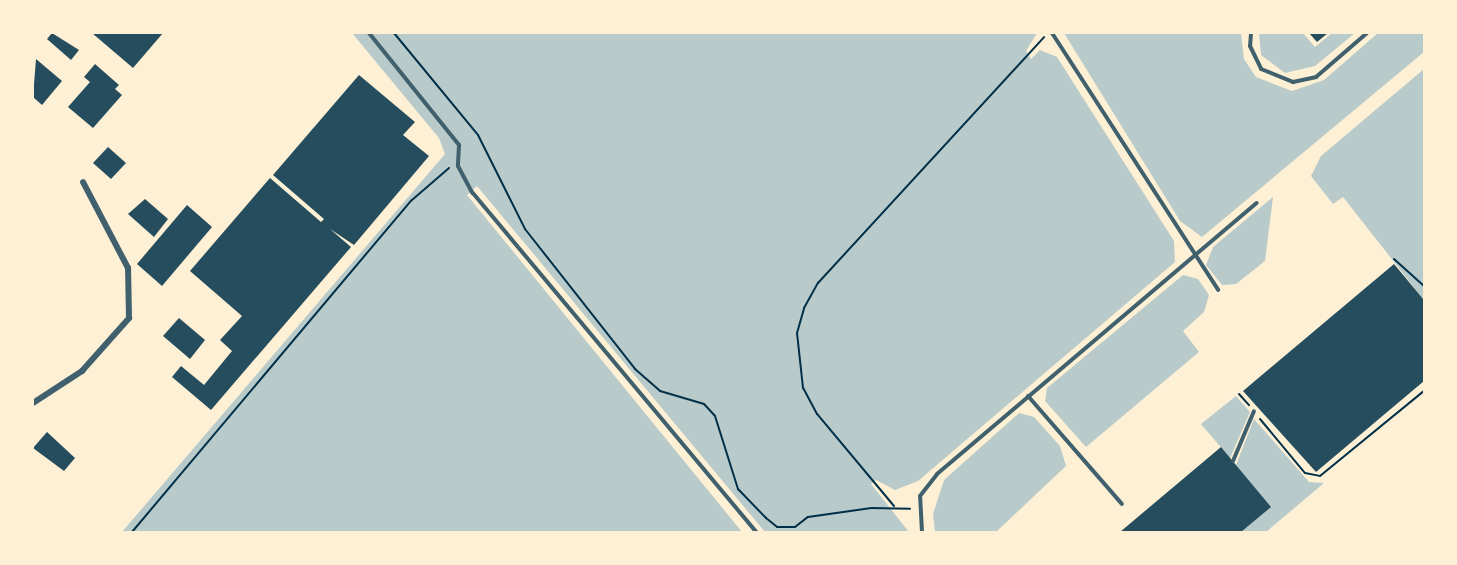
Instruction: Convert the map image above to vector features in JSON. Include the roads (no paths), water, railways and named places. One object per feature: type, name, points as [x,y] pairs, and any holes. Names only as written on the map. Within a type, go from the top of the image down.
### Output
[{"type":"street","points":[[33,403],[82,371],[129,318],[128,268],[83,182]]},
{"type":"lane","points":[[369,33],[459,145],[458,166],[472,192],[756,532]]},
{"type":"lane","points":[[1050,33],[1193,257],[1218,291]]},
{"type":"lane","points":[[1251,33],[1250,46],[1261,69],[1293,82],[1316,77],[1367,33]]},
{"type":"lane","points":[[922,532],[919,510],[921,496],[937,474],[1256,203]]},
{"type":"lane","points":[[1028,396],[1122,504]]},
{"type":"lane","points":[[1233,461],[1254,411]]}]
